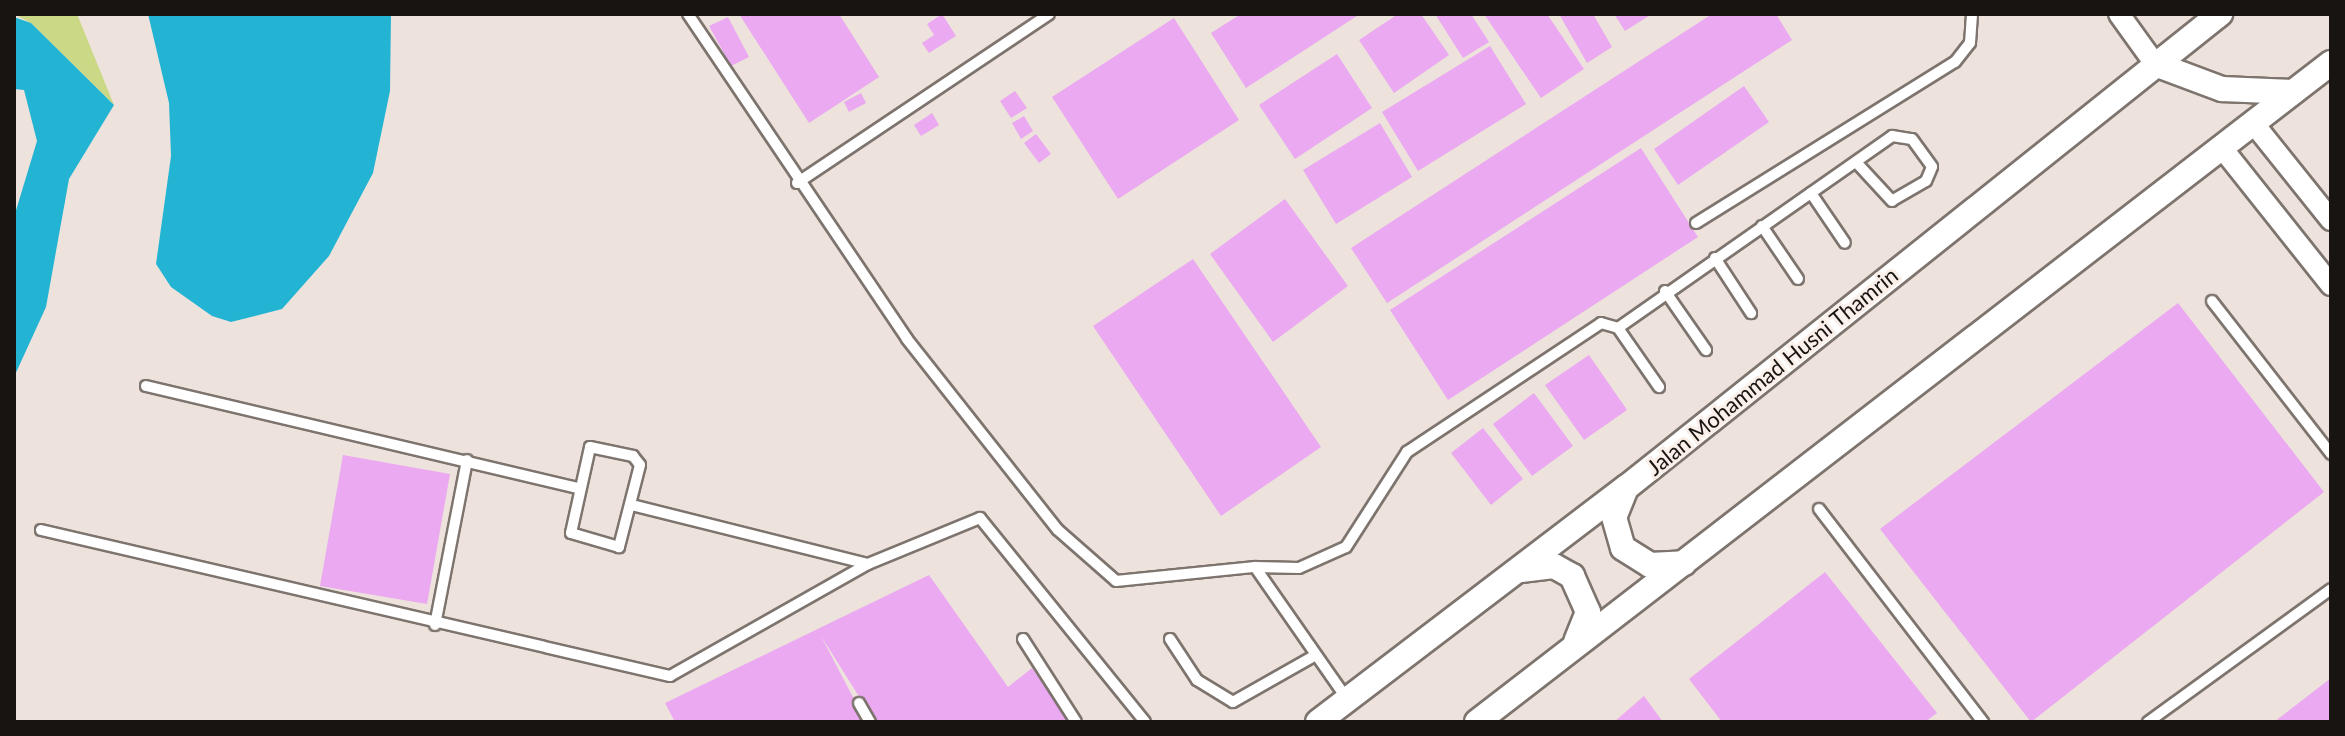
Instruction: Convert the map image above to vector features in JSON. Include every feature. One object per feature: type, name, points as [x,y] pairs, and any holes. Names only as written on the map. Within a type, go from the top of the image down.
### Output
[{"type":"street","points":[[2119,14],[2155,64],[2222,89],[2293,92]]},
{"type":"street","name":"Jalan Mohammad Husni Thamrin","points":[[1318,722],[1627,487],[2218,14]]},
{"type":"street","points":[[1477,722],[2331,63]]},
{"type":"street","points":[[2125,89],[2194,89],[2254,124],[2331,220]]},
{"type":"street","points":[[2222,148],[2331,285]]},
{"type":"street","points":[[1627,487],[1614,517],[1623,548],[1650,565],[1686,562]]},
{"type":"street","points":[[1515,573],[1554,566],[1584,592],[1584,632],[1571,648]]},
{"type":"lane","points":[[688,14],[797,183],[1015,481],[1100,571],[1129,582],[1255,567],[1299,568],[1346,547],[1407,452],[1601,323],[1618,328],[1659,387]]},
{"type":"lane","points":[[797,183],[1049,14]]},
{"type":"lane","points":[[1696,223],[1955,62],[1970,43],[1972,14]]},
{"type":"lane","points":[[1618,328],[1665,291],[1856,162],[1901,135],[1932,167],[1926,181],[1892,201],[1856,162]]},
{"type":"lane","points":[[1811,193],[1845,243]]},
{"type":"lane","points":[[1762,226],[1798,279]]},
{"type":"lane","points":[[1715,258],[1751,313]]},
{"type":"lane","points":[[1665,291],[1706,350]]},
{"type":"lane","points":[[2212,301],[2331,454]]},
{"type":"lane","points":[[146,386],[577,488]]},
{"type":"lane","points":[[590,447],[633,456],[640,465],[619,547],[575,537],[569,527],[577,488],[590,447]]},
{"type":"lane","points":[[435,625],[467,460]]},
{"type":"lane","points":[[632,505],[868,564]]},
{"type":"lane","points":[[1819,509],[1983,722]]},
{"type":"lane","points":[[41,530],[435,625],[670,676],[868,564],[980,518],[1145,722]]},
{"type":"lane","points":[[1255,567],[1314,656],[1347,699]]},
{"type":"lane","points":[[2148,722],[2331,589]]},
{"type":"lane","points":[[1023,639],[1076,722]]},
{"type":"lane","points":[[1170,639],[1197,680],[1233,702],[1314,656]]},
{"type":"lane","points":[[859,703],[870,722]]},
{"type":"green space","points":[[14,14],[77,14],[114,105],[31,23]]},
{"type":"water","points":[[148,14],[391,14],[390,91],[373,173],[329,256],[282,309],[231,322],[212,316],[171,287],[156,264],[171,156],[169,103]]},
{"type":"water","points":[[14,17],[31,23],[114,105],[69,179],[46,307],[14,377],[14,217],[37,141],[24,90],[14,89]]},
{"type":"building","points":[[739,14],[839,14],[879,77],[809,123]]},
{"type":"building","points":[[942,14],[956,36],[929,53],[922,43],[934,35],[927,24]]},
{"type":"building","points":[[1241,14],[1360,14],[1246,88],[1211,33]]},
{"type":"building","points":[[1398,14],[1421,14],[1449,55],[1394,93],[1359,40]]},
{"type":"building","points":[[1435,14],[1471,14],[1489,42],[1463,58]]},
{"type":"building","points":[[1484,14],[1547,14],[1584,69],[1541,98]]},
{"type":"building","points":[[1559,14],[1593,14],[1612,47],[1587,63]]},
{"type":"building","points":[[1614,14],[1652,14],[1625,31]]},
{"type":"building","points":[[1712,14],[1776,14],[1792,40],[1387,303],[1351,248]]},
{"type":"building","points":[[728,17],[749,57],[731,66],[709,26]]},
{"type":"building","points":[[1174,18],[1239,120],[1118,199],[1052,97]]},
{"type":"building","points":[[1490,46],[1526,104],[1418,171],[1382,112]]},
{"type":"building","points":[[1337,54],[1372,108],[1295,159],[1259,105]]},
{"type":"building","points":[[1744,86],[1769,122],[1678,185],[1654,149]]},
{"type":"building","points":[[1015,91],[1027,108],[1011,118],[1000,101]]},
{"type":"building","points":[[861,93],[866,103],[849,112],[844,102]]},
{"type":"building","points":[[932,113],[939,125],[921,136],[914,125]]},
{"type":"building","points":[[1024,116],[1033,131],[1021,139],[1012,123]]},
{"type":"building","points":[[1380,123],[1412,177],[1336,224],[1303,170]]},
{"type":"building","points":[[1036,134],[1051,154],[1039,163],[1024,143]]},
{"type":"building","points":[[1641,148],[1698,237],[1448,400],[1390,310]]},
{"type":"building","points":[[1285,199],[1348,286],[1273,342],[1210,254]]},
{"type":"building","points":[[1193,259],[1321,447],[1221,516],[1093,326]]},
{"type":"building","points":[[2178,303],[2324,492],[2031,722],[1880,529]]},
{"type":"building","points":[[1589,355],[1627,410],[1584,440],[1545,385]]},
{"type":"building","points":[[1534,393],[1573,446],[1532,476],[1493,424]]},
{"type":"building","points":[[1483,428],[1523,479],[1491,505],[1451,453]]},
{"type":"building","points":[[343,455],[450,474],[427,604],[320,586]]},
{"type":"building","points":[[1825,572],[1937,713],[1925,722],[1722,722],[1689,679]]},
{"type":"building","points":[[929,575],[1008,687],[1032,668],[1070,722],[875,722],[821,636],[866,722],[675,722],[665,703]]},
{"type":"building","points":[[2331,678],[2331,722],[2274,722]]},
{"type":"building","points":[[1644,696],[1663,722],[1614,722]]},
{"type":"waterway","points":[[14,294],[46,199]]}]
